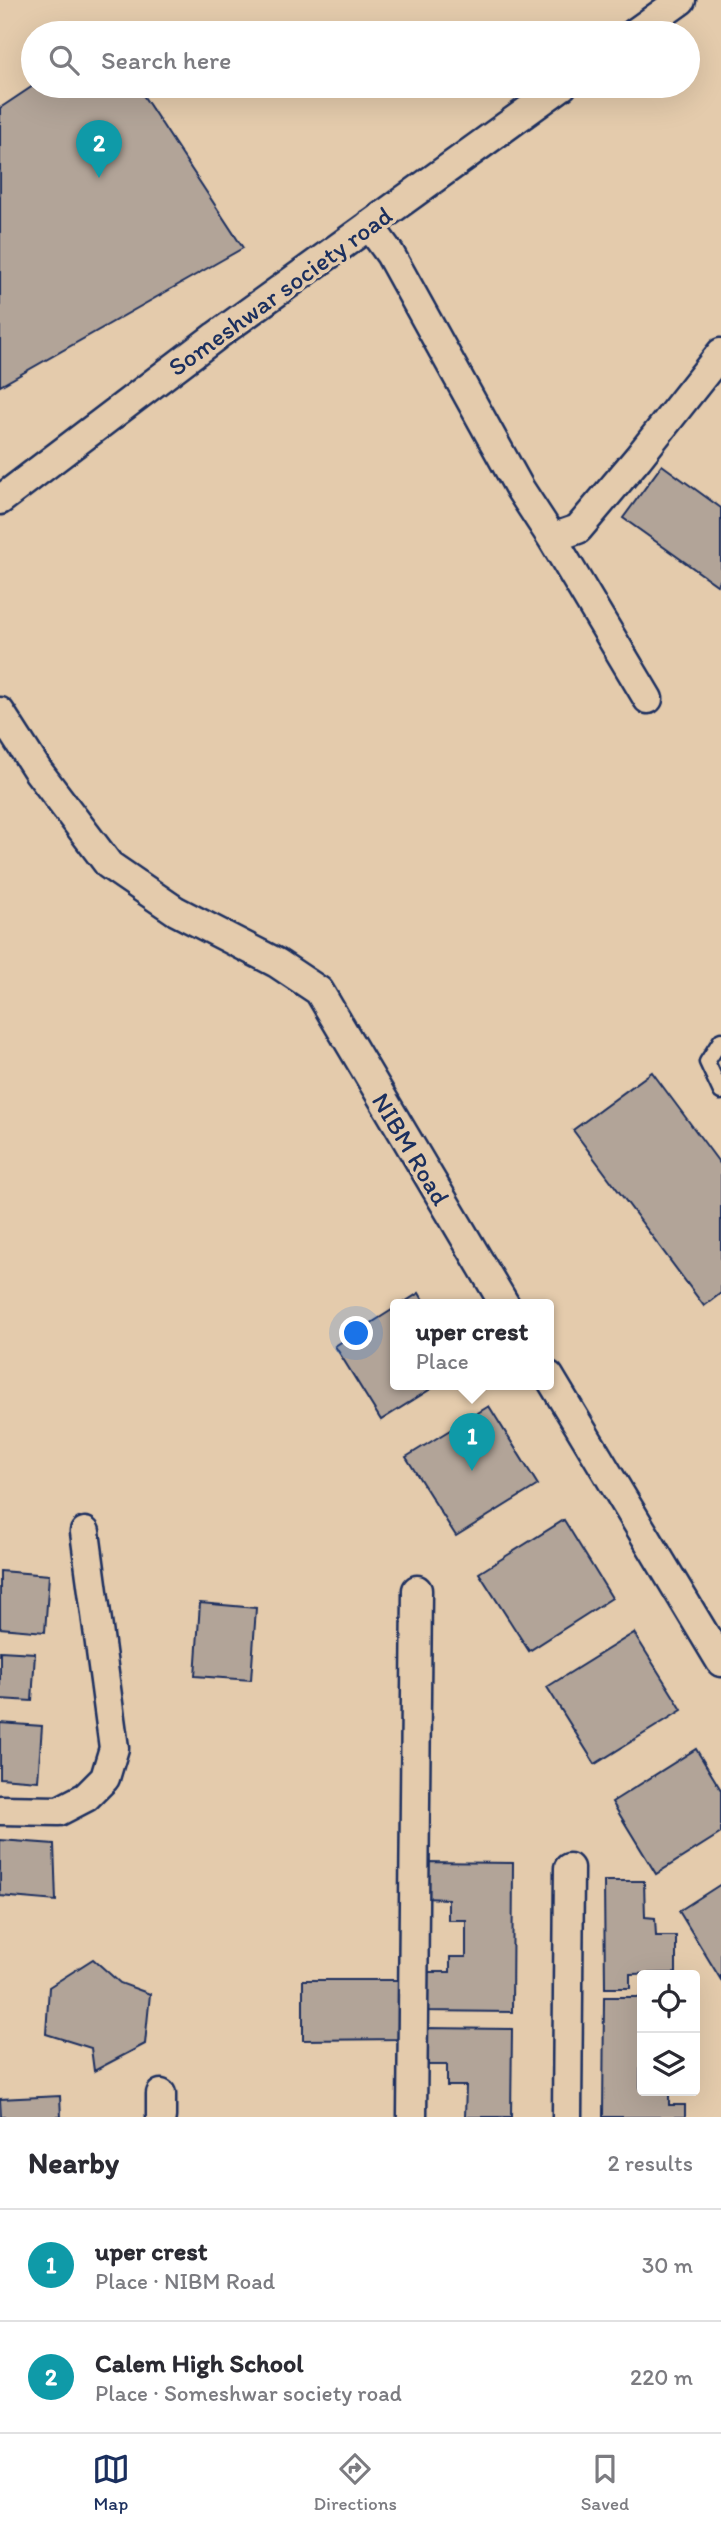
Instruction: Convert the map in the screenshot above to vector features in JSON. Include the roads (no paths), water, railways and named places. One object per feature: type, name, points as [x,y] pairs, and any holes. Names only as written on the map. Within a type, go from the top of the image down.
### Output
[{"type":"street","points":[[652,21],[681,0]]},
{"type":"street","name":"Someshwar society road","points":[[0,500],[216,336],[545,98]]},
{"type":"street","points":[[369,225],[390,254],[520,489],[648,699]]},
{"type":"street","points":[[551,538],[578,529],[721,353]]},
{"type":"street","name":"NIBM Road","points":[[0,712],[38,771],[109,865],[176,911],[277,963],[319,991],[501,1299]]},
{"type":"street","points":[[554,1384],[721,1662]]},
{"type":"street","points":[[0,1811],[59,1811],[86,1797],[105,1778],[114,1748],[85,1532]]},
{"type":"street","points":[[412,2117],[417,1590]]},
{"type":"street","points":[[567,2117],[569,1868]]},
{"type":"lane","points":[[721,1040],[707,1062],[721,1092]]},
{"type":"place","name":"Calem High School","points":[[99,178]]},
{"type":"place","name":"uper crest","points":[[472,1471]]}]
